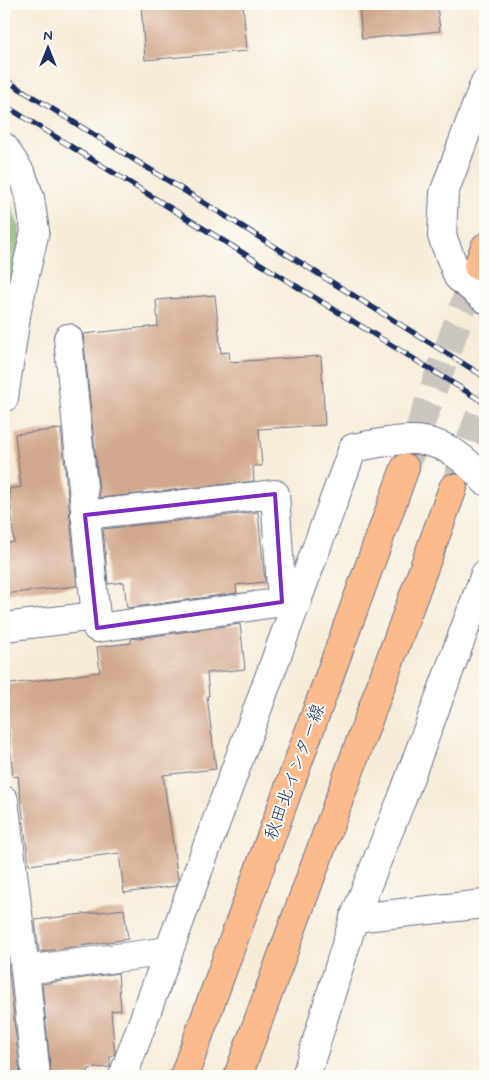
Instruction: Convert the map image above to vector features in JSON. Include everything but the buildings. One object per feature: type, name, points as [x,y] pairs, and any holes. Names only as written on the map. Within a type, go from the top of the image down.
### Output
[{"type":"main road","name":"秋田北インター線","points":[[184,1076],[405,468]]},
{"type":"main road","points":[[238,1076],[453,488]]},
{"type":"street","points":[[485,82],[444,193],[442,236],[458,277],[485,299]]},
{"type":"street","points":[[4,147],[22,174],[30,198],[35,231],[9,338],[4,398]]},
{"type":"street","points":[[68,338],[97,628],[290,601]]},
{"type":"street","points":[[122,1076],[169,951],[290,601],[353,448],[402,439],[429,441],[467,461],[485,482]]},
{"type":"street","points":[[85,515],[275,494],[290,601]]},
{"type":"street","points":[[306,1076],[354,918],[403,796],[485,574]]},
{"type":"street","points":[[4,627],[96,616]]},
{"type":"street","points":[[4,800],[36,1076]]},
{"type":"street","points":[[354,918],[485,904]]},
{"type":"street","points":[[25,970],[169,951]]},
{"type":"highlighted area","points":[[275,494],[282,602],[97,628],[85,515]]},
{"type":"green space","points":[[4,187],[19,228],[19,273],[4,282]]},
{"type":"tunnel","points":[[405,468],[478,266]]},
{"type":"tunnel","points":[[456,481],[485,400]]},
{"type":"railway","points":[[4,79],[485,377]]},
{"type":"railway","points":[[4,105],[485,403]]}]
